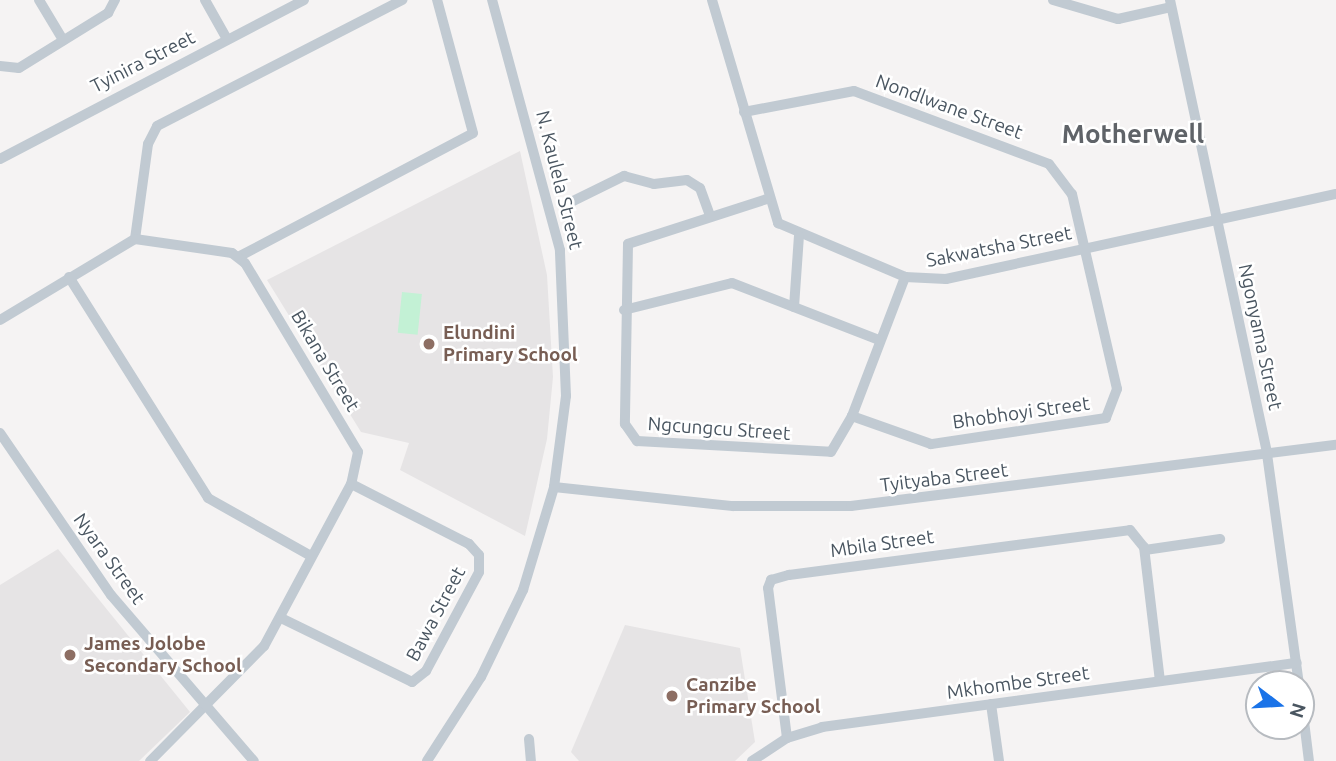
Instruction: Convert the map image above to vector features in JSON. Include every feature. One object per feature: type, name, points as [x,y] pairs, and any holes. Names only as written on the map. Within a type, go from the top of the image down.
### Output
[{"type":"street","points":[[39,0],[63,40]]},
{"type":"street","points":[[0,66],[19,68],[108,13],[115,0]]},
{"type":"street","points":[[205,0],[227,38]]},
{"type":"street","name":"Tyinira Street","points":[[0,159],[304,0]]},
{"type":"street","points":[[135,239],[148,144],[157,126],[402,0]]},
{"type":"street","points":[[0,320],[135,239],[240,256],[473,133],[437,0]]},
{"type":"street","name":"N. Kaulela Street","points":[[427,761],[509,623],[554,487],[568,368],[564,278],[552,213],[492,0]]},
{"type":"street","name":"Sakwatsha Street","points":[[712,0],[767,199],[778,223],[799,236],[905,277],[946,279],[1336,194]]},
{"type":"street","points":[[1053,0],[1118,19],[1171,4]]},
{"type":"street","name":"Ngonyama Street","points":[[1171,4],[1267,454],[1298,670]]},
{"type":"street","name":"Nondlwane Street","points":[[744,112],[854,91],[1005,146],[1060,174],[1072,194],[1083,248]]},
{"type":"street","points":[[567,204],[624,176],[654,184],[687,180],[700,188],[710,216]]},
{"type":"street","name":"Ngcungcu Street","points":[[767,199],[628,244],[624,310],[625,424],[637,441],[825,453],[835,449],[852,416],[905,277]]},
{"type":"street","points":[[794,307],[799,236]]},
{"type":"street","name":"Bhobhoyi Street","points":[[852,416],[931,444],[1106,418],[1116,389],[1083,248]]},
{"type":"street","name":"Bikana Street","points":[[150,761],[253,659],[281,618],[311,556],[351,484],[358,462],[354,443],[240,256]]},
{"type":"street","points":[[69,277],[208,498],[311,556]]},
{"type":"street","points":[[624,310],[720,283],[794,307],[879,340]]},
{"type":"street","name":"Nyara Street","points":[[0,434],[104,586],[204,708],[254,761]]},
{"type":"street","name":"Tyityaba Street","points":[[554,487],[733,506],[851,506],[1336,445]]},
{"type":"street","name":"Bawa Street","points":[[281,618],[412,682],[426,671],[473,583],[481,560],[469,544],[351,484]]},
{"type":"street","name":"Mbila Street","points":[[787,738],[768,589],[776,578],[1123,530],[1140,536],[1145,550]]},
{"type":"street","points":[[1160,681],[1145,550],[1220,539]]},
{"type":"street","name":"Mkhombe Street","points":[[752,761],[787,738],[822,727],[1297,663]]},
{"type":"street","points":[[991,704],[999,761]]},
{"type":"street","points":[[529,739],[531,761]]},
{"type":"street","points":[[1306,740],[1309,761]]},
{"type":"shaded area","name":"Elundini Primary School","points":[[520,151],[547,275],[553,377],[547,439],[525,536],[400,470],[409,443],[361,432],[267,280]]},
{"type":"shaded area","name":"James Jolobe Secondary School","points":[[58,549],[190,712],[139,761],[0,761],[0,585]]},
{"type":"shaded area","name":"Canzibe Primary School","points":[[625,625],[740,648],[755,742],[735,761],[579,761],[571,752]]},
{"type":"green space","points":[[402,292],[422,294],[418,335],[398,333]]},
{"type":"place","name":"Elundini Primary School","points":[[429,344]]},
{"type":"place","name":"James Jolobe Secondary School","points":[[70,655]]},
{"type":"place","name":"Canzibe Primary School","points":[[672,696]]},
{"type":"district","name":"Motherwell","points":[[1133,134]]}]
